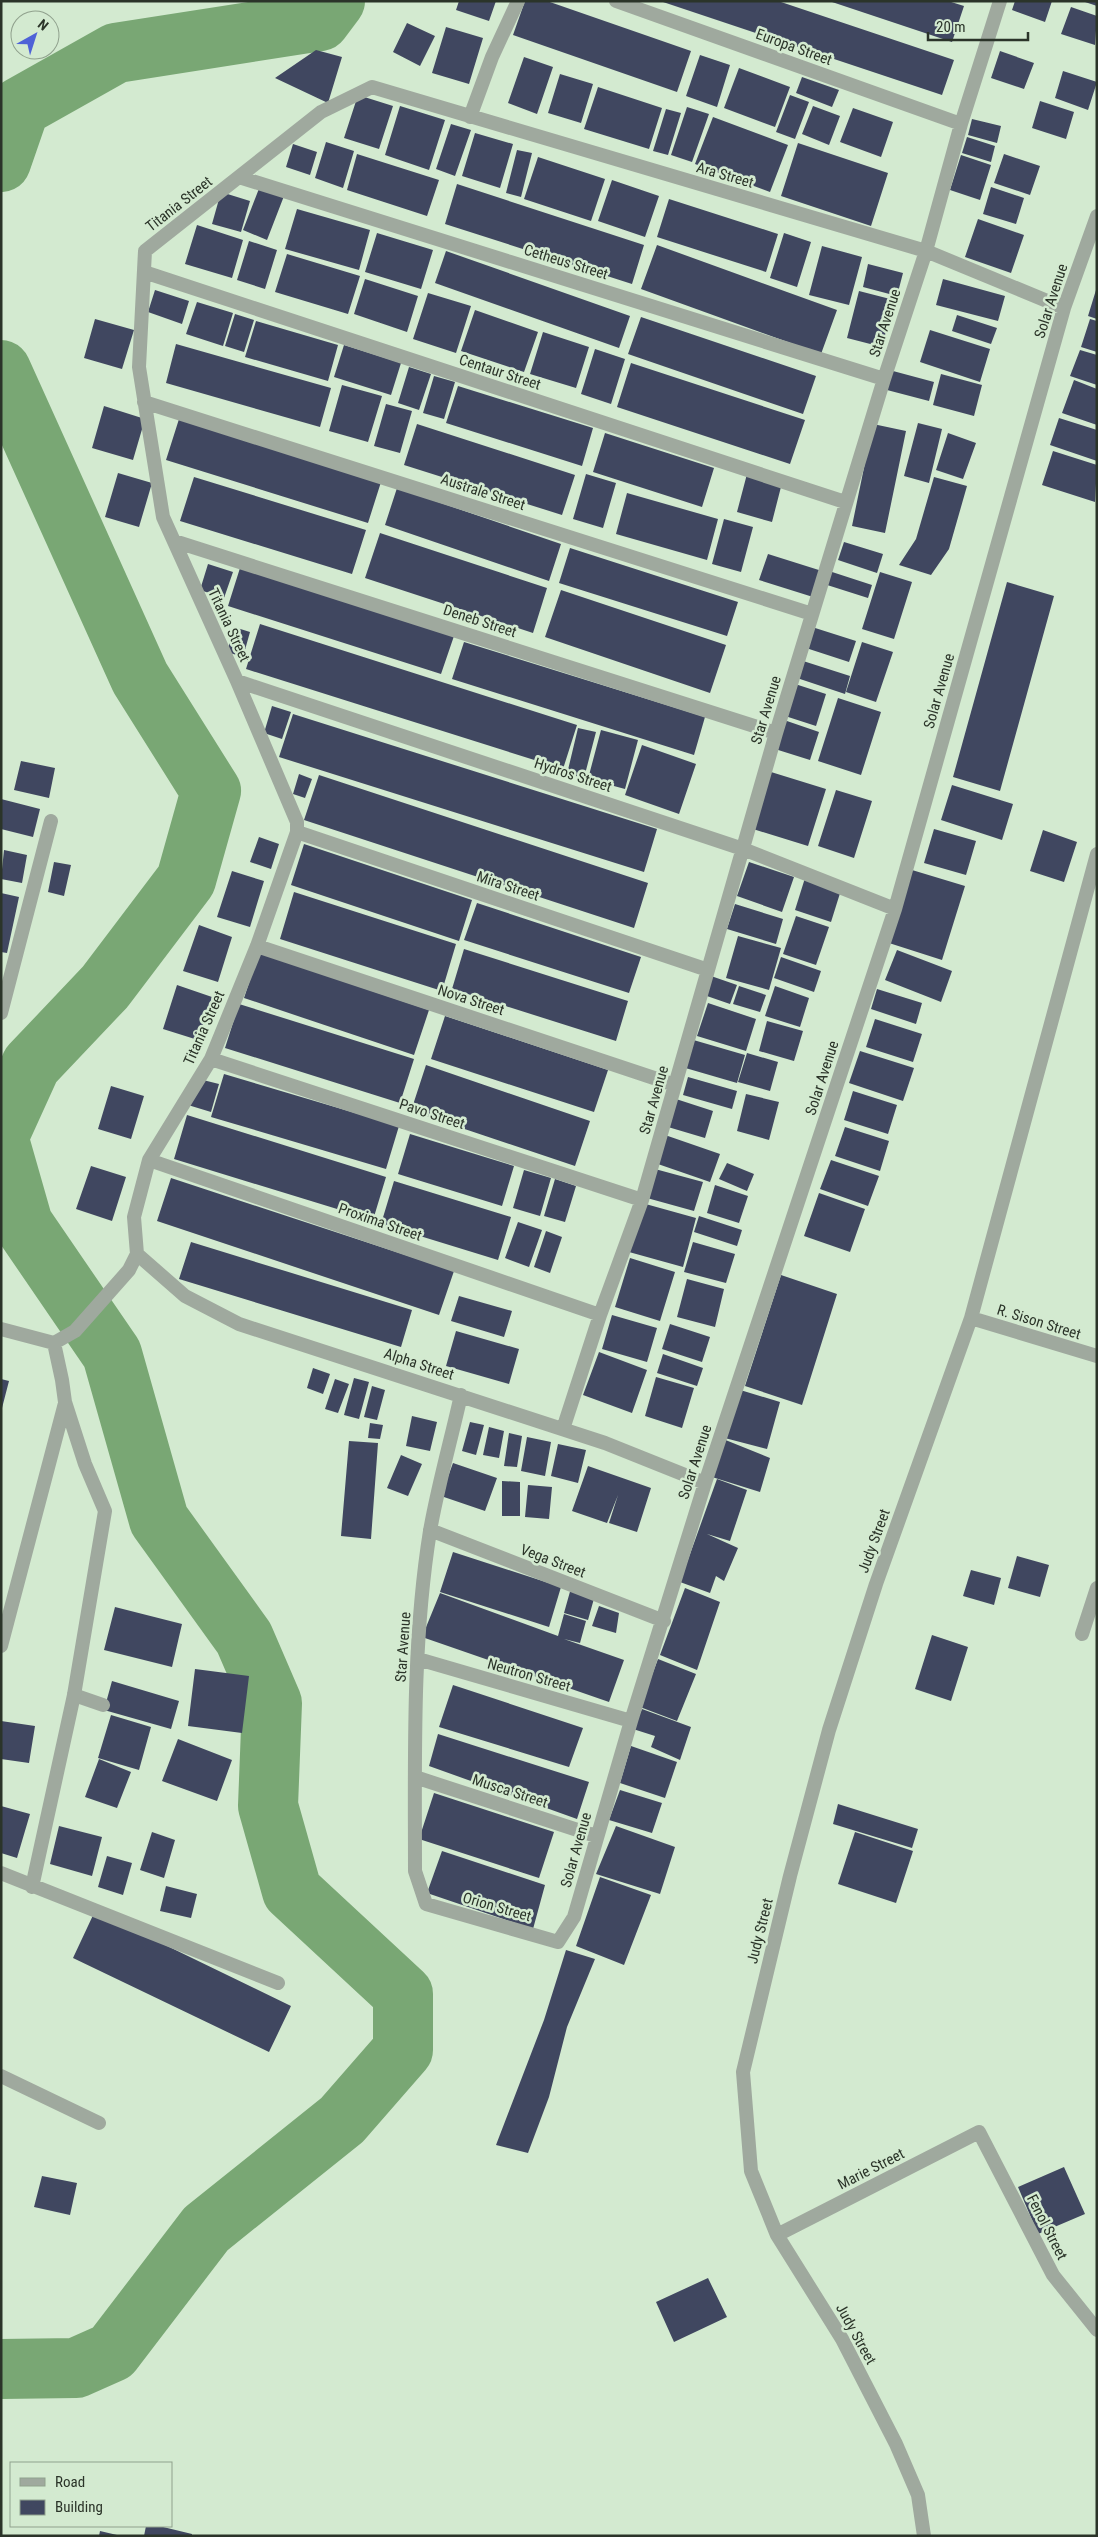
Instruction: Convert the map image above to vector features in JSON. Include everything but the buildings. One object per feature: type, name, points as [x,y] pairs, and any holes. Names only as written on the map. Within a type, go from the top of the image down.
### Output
[{"type":"street","points":[[470,117],[492,57],[518,1]]},
{"type":"street","name":"Europa Street","points":[[616,1],[961,124]]},
{"type":"street","name":"Star Avenue","points":[[563,1429],[600,1315],[642,1200],[776,733],[845,502],[926,252],[961,124],[1000,1]]},
{"type":"street","name":"Ara Street","points":[[372,88],[926,252],[1064,308]]},
{"type":"street","name":"Titania Street","points":[[137,1254],[134,1217],[150,1160],[211,1059],[257,946],[297,832],[297,822],[237,681],[163,517],[139,367],[145,251],[321,112],[372,88]]},
{"type":"street","name":"Cetheus Street","points":[[239,177],[884,378]]},
{"type":"street","name":"Solar Avenue","points":[[558,1942],[574,1917],[596,1836],[664,1621],[705,1483],[895,910],[1064,308],[1097,216]]},
{"type":"street","name":"Centaur Street","points":[[144,272],[845,502]]},
{"type":"street","name":"Australe Street","points":[[144,402],[812,614]]},
{"type":"street","name":"Deneb Street","points":[[174,541],[776,733]]},
{"type":"street","name":"Hydros Street","points":[[237,681],[743,849],[895,910]]},
{"type":"street","points":[[1,1013],[50,821]]},
{"type":"street","name":"Mira Street","points":[[297,832],[708,970]]},
{"type":"street","name":"Judy Street","points":[[924,2536],[918,2495],[896,2444],[842,2339],[777,2236],[751,2172],[743,2072],[790,1876],[829,1730],[876,1584],[971,1318],[1097,854]]},
{"type":"street","name":"Nova Street","points":[[257,946],[675,1085]]},
{"type":"street","name":"Pavo Street","points":[[211,1059],[642,1200]]},
{"type":"street","name":"Proxima Street","points":[[150,1160],[600,1315]]},
{"type":"street","points":[[1,1329],[54,1343],[75,1331],[128,1270],[137,1254]]},
{"type":"street","name":"Alpha Street","points":[[137,1254],[186,1296],[239,1324],[563,1429],[705,1483]]},
{"type":"street","name":"R. Sison Street","points":[[971,1318],[1097,1356]]},
{"type":"street","points":[[32,1887],[74,1695],[105,1511],[85,1464],[65,1402],[54,1343]]},
{"type":"street","name":"Star Avenue","points":[[426,1904],[415,1871],[418,1659],[430,1530],[461,1395]]},
{"type":"street","points":[[1,1646],[65,1402]]},
{"type":"street","name":"Vega Street","points":[[430,1530],[664,1621]]},
{"type":"street","points":[[1082,1634],[1097,1588]]},
{"type":"street","name":"Neutron Street","points":[[418,1659],[631,1721]]},
{"type":"street","points":[[74,1695],[103,1705]]},
{"type":"street","name":"Musca Street","points":[[415,1777],[596,1836]]},
{"type":"street","points":[[1,1873],[32,1887],[278,1983]]},
{"type":"street","name":"Orion Street","points":[[426,1904],[558,1942]]},
{"type":"street","points":[[1,2076],[99,2123]]},
{"type":"street","name":"Marie Street","points":[[777,2236],[979,2132]]},
{"type":"street","name":"Fenol Street","points":[[979,2132],[1053,2275],[1097,2330]]},
{"type":"waterway","points":[[1,162],[20,107],[116,53],[320,21],[335,1]]},
{"type":"waterway","points":[[1,370],[140,678],[211,791],[186,880],[105,987],[31,1065],[1,1131]]},
{"type":"waterway","points":[[1,1147],[23,1224],[112,1354],[159,1520],[244,1638],[272,1703],[268,1806],[292,1891],[403,1994],[403,2050],[342,2120],[206,2229],[112,2352],[76,2368],[1,2369]]}]
